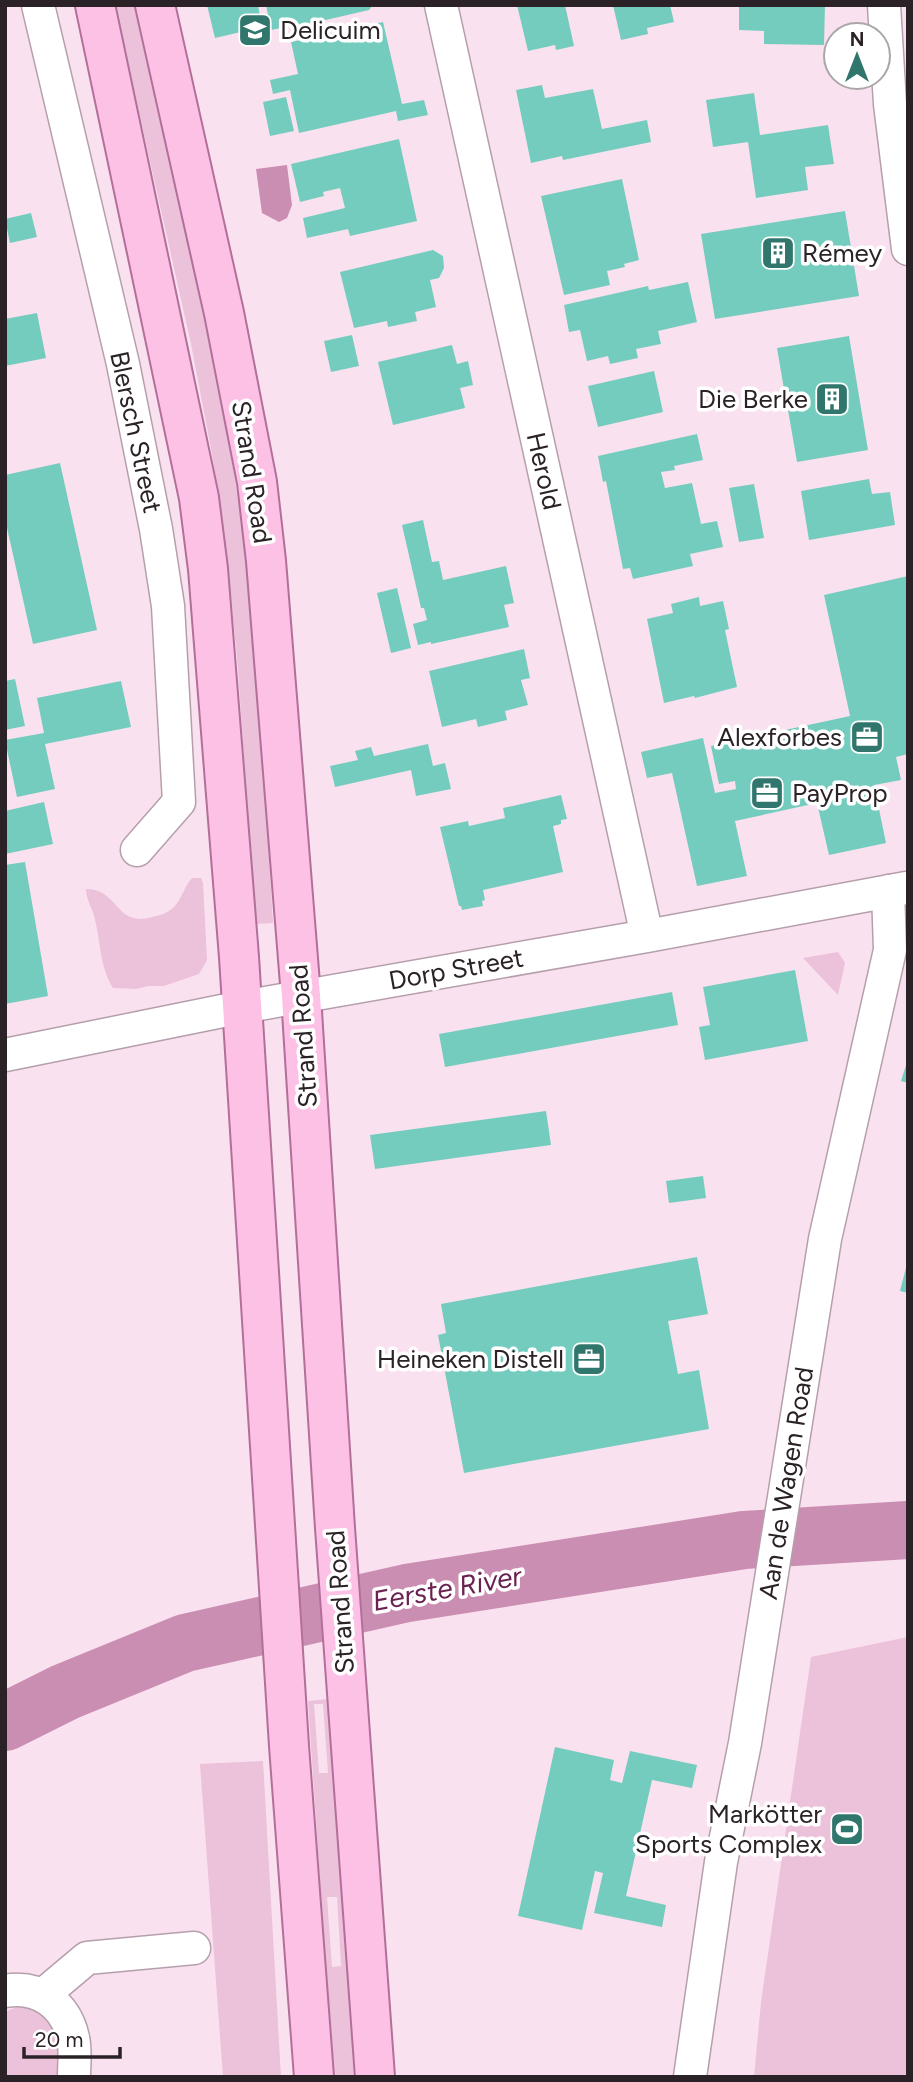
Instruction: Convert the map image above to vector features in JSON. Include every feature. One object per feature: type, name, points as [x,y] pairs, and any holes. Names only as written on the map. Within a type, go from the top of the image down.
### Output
[{"type":"main road","points":[[95,5],[199,498],[208,569],[242,1007],[289,1746],[314,2077]]},
{"type":"main road","name":"Strand Road","points":[[155,5],[221,300],[257,482],[266,561],[302,996],[335,1528],[375,2077]]},
{"type":"street","name":"Blersch Street","points":[[38,5],[123,365],[156,529],[168,606],[179,802],[137,850]]},
{"type":"street","name":"Herold","points":[[441,5],[647,936]]},
{"type":"street","points":[[884,5],[890,104],[908,249]]},
{"type":"street","name":"Dorp Street","points":[[5,1055],[242,1007],[898,889]]},
{"type":"street","name":"Aan de Wagen Road","points":[[690,2077],[721,1862],[745,1743],[825,1240],[890,950],[898,889]]},
{"type":"street","points":[[43,1995],[87,1958],[194,1948]]},
{"type":"street","points":[[5,1991],[28,1989],[43,1995],[58,2006],[68,2019],[74,2041],[75,2077]]},
{"type":"shaded area","points":[[115,5],[134,5],[197,282],[230,449],[253,626],[273,923],[255,924],[238,669],[227,555],[212,454],[191,344]]},
{"type":"shaded area","points":[[287,165],[292,205],[287,218],[279,222],[262,213],[256,169]]},
{"type":"shaded area","points":[[192,878],[201,878],[203,883],[207,960],[199,974],[164,986],[113,988],[105,971],[86,889],[106,895],[125,914],[142,919],[161,915],[173,908]]},
{"type":"shaded area","points":[[838,952],[845,963],[838,995],[803,958]]},
{"type":"shaded area","name":"Markötter Sports Complex","points":[[908,1637],[908,2077],[754,2077],[761,2002],[811,1657]]},
{"type":"shaded area","points":[[328,1699],[355,2077],[333,2077],[308,1701]],"holes":[[[314,1704],[323,1704],[328,1773],[319,1773]],[[327,1897],[337,1897],[341,1966],[332,1967]]]},
{"type":"shaded area","points":[[263,1761],[281,2077],[223,2077],[200,1764]]},
{"type":"shaded area","points":[[21,2005],[29,2006],[55,2024],[61,2077],[5,2077],[5,2012]]},
{"type":"building","points":[[207,5],[258,5],[262,27],[215,38]]},
{"type":"building","points":[[266,5],[373,5],[369,10],[271,30]]},
{"type":"building","points":[[517,5],[565,5],[574,46],[556,50],[555,45],[528,51]]},
{"type":"building","points":[[613,5],[670,5],[674,22],[647,28],[648,34],[621,40]]},
{"type":"building","points":[[739,5],[825,5],[822,45],[764,44],[764,31],[739,30]]},
{"type":"building","points":[[383,22],[402,104],[424,100],[428,115],[398,121],[396,111],[299,133],[290,90],[273,94],[270,80],[298,74],[291,42]]},
{"type":"building","points":[[542,85],[545,98],[593,89],[602,129],[647,120],[651,142],[563,160],[562,156],[531,163],[516,90]]},
{"type":"building","points":[[754,93],[760,135],[828,125],[834,164],[805,167],[808,190],[756,198],[748,142],[713,147],[706,100]]},
{"type":"building","points":[[286,97],[294,131],[270,136],[263,102]]},
{"type":"building","points":[[399,139],[417,221],[350,236],[348,229],[307,238],[303,218],[345,208],[340,188],[323,192],[324,196],[300,202],[291,164]]},
{"type":"building","points":[[622,179],[639,260],[607,271],[610,285],[564,295],[541,196]]},
{"type":"building","name":"Rémey","points":[[845,211],[859,296],[715,319],[701,234]]},
{"type":"building","points":[[31,213],[37,237],[10,243],[5,219]]},
{"type":"building","points":[[433,250],[443,256],[444,268],[439,278],[430,280],[436,307],[415,312],[417,321],[388,327],[387,321],[354,328],[340,272]]},
{"type":"building","points":[[688,282],[697,322],[658,331],[661,344],[636,349],[638,358],[610,364],[608,356],[587,361],[580,330],[569,332],[564,305],[648,286],[649,290]]},
{"type":"building","points":[[37,313],[46,358],[5,366],[5,319]]},
{"type":"building","points":[[352,335],[359,366],[331,372],[324,341]]},
{"type":"building","name":"Die Berke","points":[[849,336],[868,450],[797,462],[788,410],[806,408],[804,398],[786,401],[777,348]]},
{"type":"building","points":[[452,345],[457,364],[468,361],[473,385],[460,388],[465,408],[393,425],[378,362]]},
{"type":"building","points":[[654,371],[663,412],[598,427],[588,386]]},
{"type":"building","points":[[697,434],[703,460],[674,466],[675,470],[661,472],[665,488],[692,483],[701,524],[717,521],[723,547],[690,554],[693,566],[633,579],[630,568],[623,569],[606,481],[603,482],[598,456]]},
{"type":"building","points":[[60,463],[97,630],[33,644],[5,519],[5,475]]},
{"type":"building","points":[[869,479],[872,494],[890,492],[895,525],[809,540],[801,491]]},
{"type":"building","points":[[754,484],[764,538],[739,542],[729,488]]},
{"type":"building","points":[[423,520],[432,562],[439,561],[443,580],[506,566],[514,603],[504,605],[509,627],[418,645],[413,624],[427,620],[424,608],[421,608],[402,525]]},
{"type":"building","points":[[908,576],[908,754],[896,757],[901,780],[874,785],[886,843],[829,855],[817,803],[735,821],[747,876],[697,886],[672,773],[647,778],[641,752],[703,738],[715,793],[736,789],[735,781],[719,784],[711,746],[850,716],[824,595]]},
{"type":"building","points":[[397,588],[411,648],[391,653],[377,593]]},
{"type":"building","points":[[699,597],[700,606],[723,601],[729,629],[725,630],[737,687],[664,703],[647,619],[673,613],[671,604]]},
{"type":"building","points":[[524,649],[530,678],[521,680],[528,705],[505,711],[507,720],[478,727],[476,719],[442,727],[429,671]]},
{"type":"building","points":[[15,679],[25,726],[5,730],[5,681]]},
{"type":"building","points":[[121,681],[131,727],[45,744],[55,789],[17,797],[5,740],[44,733],[37,698]]},
{"type":"building","points":[[428,744],[433,766],[445,763],[451,789],[416,796],[411,770],[335,787],[330,766],[358,760],[355,751],[371,747],[374,756]]},
{"type":"building","points":[[561,795],[567,819],[553,826],[563,872],[483,890],[483,906],[462,910],[440,827],[468,821],[469,826],[505,818],[503,808]]},
{"type":"building","points":[[44,802],[53,844],[5,854],[5,811]]},
{"type":"building","points":[[25,862],[48,996],[5,1004],[5,865]]},
{"type":"building","points":[[795,970],[808,1041],[705,1060],[699,1027],[710,1025],[703,987]]},
{"type":"building","points":[[672,992],[678,1025],[445,1067],[439,1034]]},
{"type":"building","points":[[908,1062],[908,1083],[901,1081]]},
{"type":"building","points":[[546,1111],[551,1145],[375,1169],[370,1135]]},
{"type":"building","points":[[703,1176],[706,1198],[669,1203],[666,1181]]},
{"type":"building","points":[[697,1257],[708,1314],[668,1321],[678,1374],[699,1370],[709,1429],[464,1473],[438,1335],[446,1333],[441,1304]]},
{"type":"building","points":[[908,1264],[908,1293],[900,1291]]},
{"type":"building","points":[[555,1747],[614,1760],[610,1780],[622,1783],[630,1751],[697,1765],[692,1788],[652,1780],[626,1896],[666,1905],[662,1927],[594,1913],[603,1873],[595,1871],[582,1930],[518,1916]]},
{"type":"waterway","name":"Eerste River","points":[[5,1722],[65,1692],[185,1643],[407,1593],[744,1540],[908,1530]]},
{"type":"place","name":"Delicuim","points":[[255,30]]},
{"type":"place","name":"Rémey","points":[[778,253]]},
{"type":"place","name":"Die Berke","points":[[832,399]]},
{"type":"place","name":"Alexforbes","points":[[867,737]]},
{"type":"place","name":"PayProp","points":[[767,793]]},
{"type":"place","name":"Heineken Distell","points":[[589,1359]]},
{"type":"place","name":"Markötter Sports Complex","points":[[847,1829]]}]
